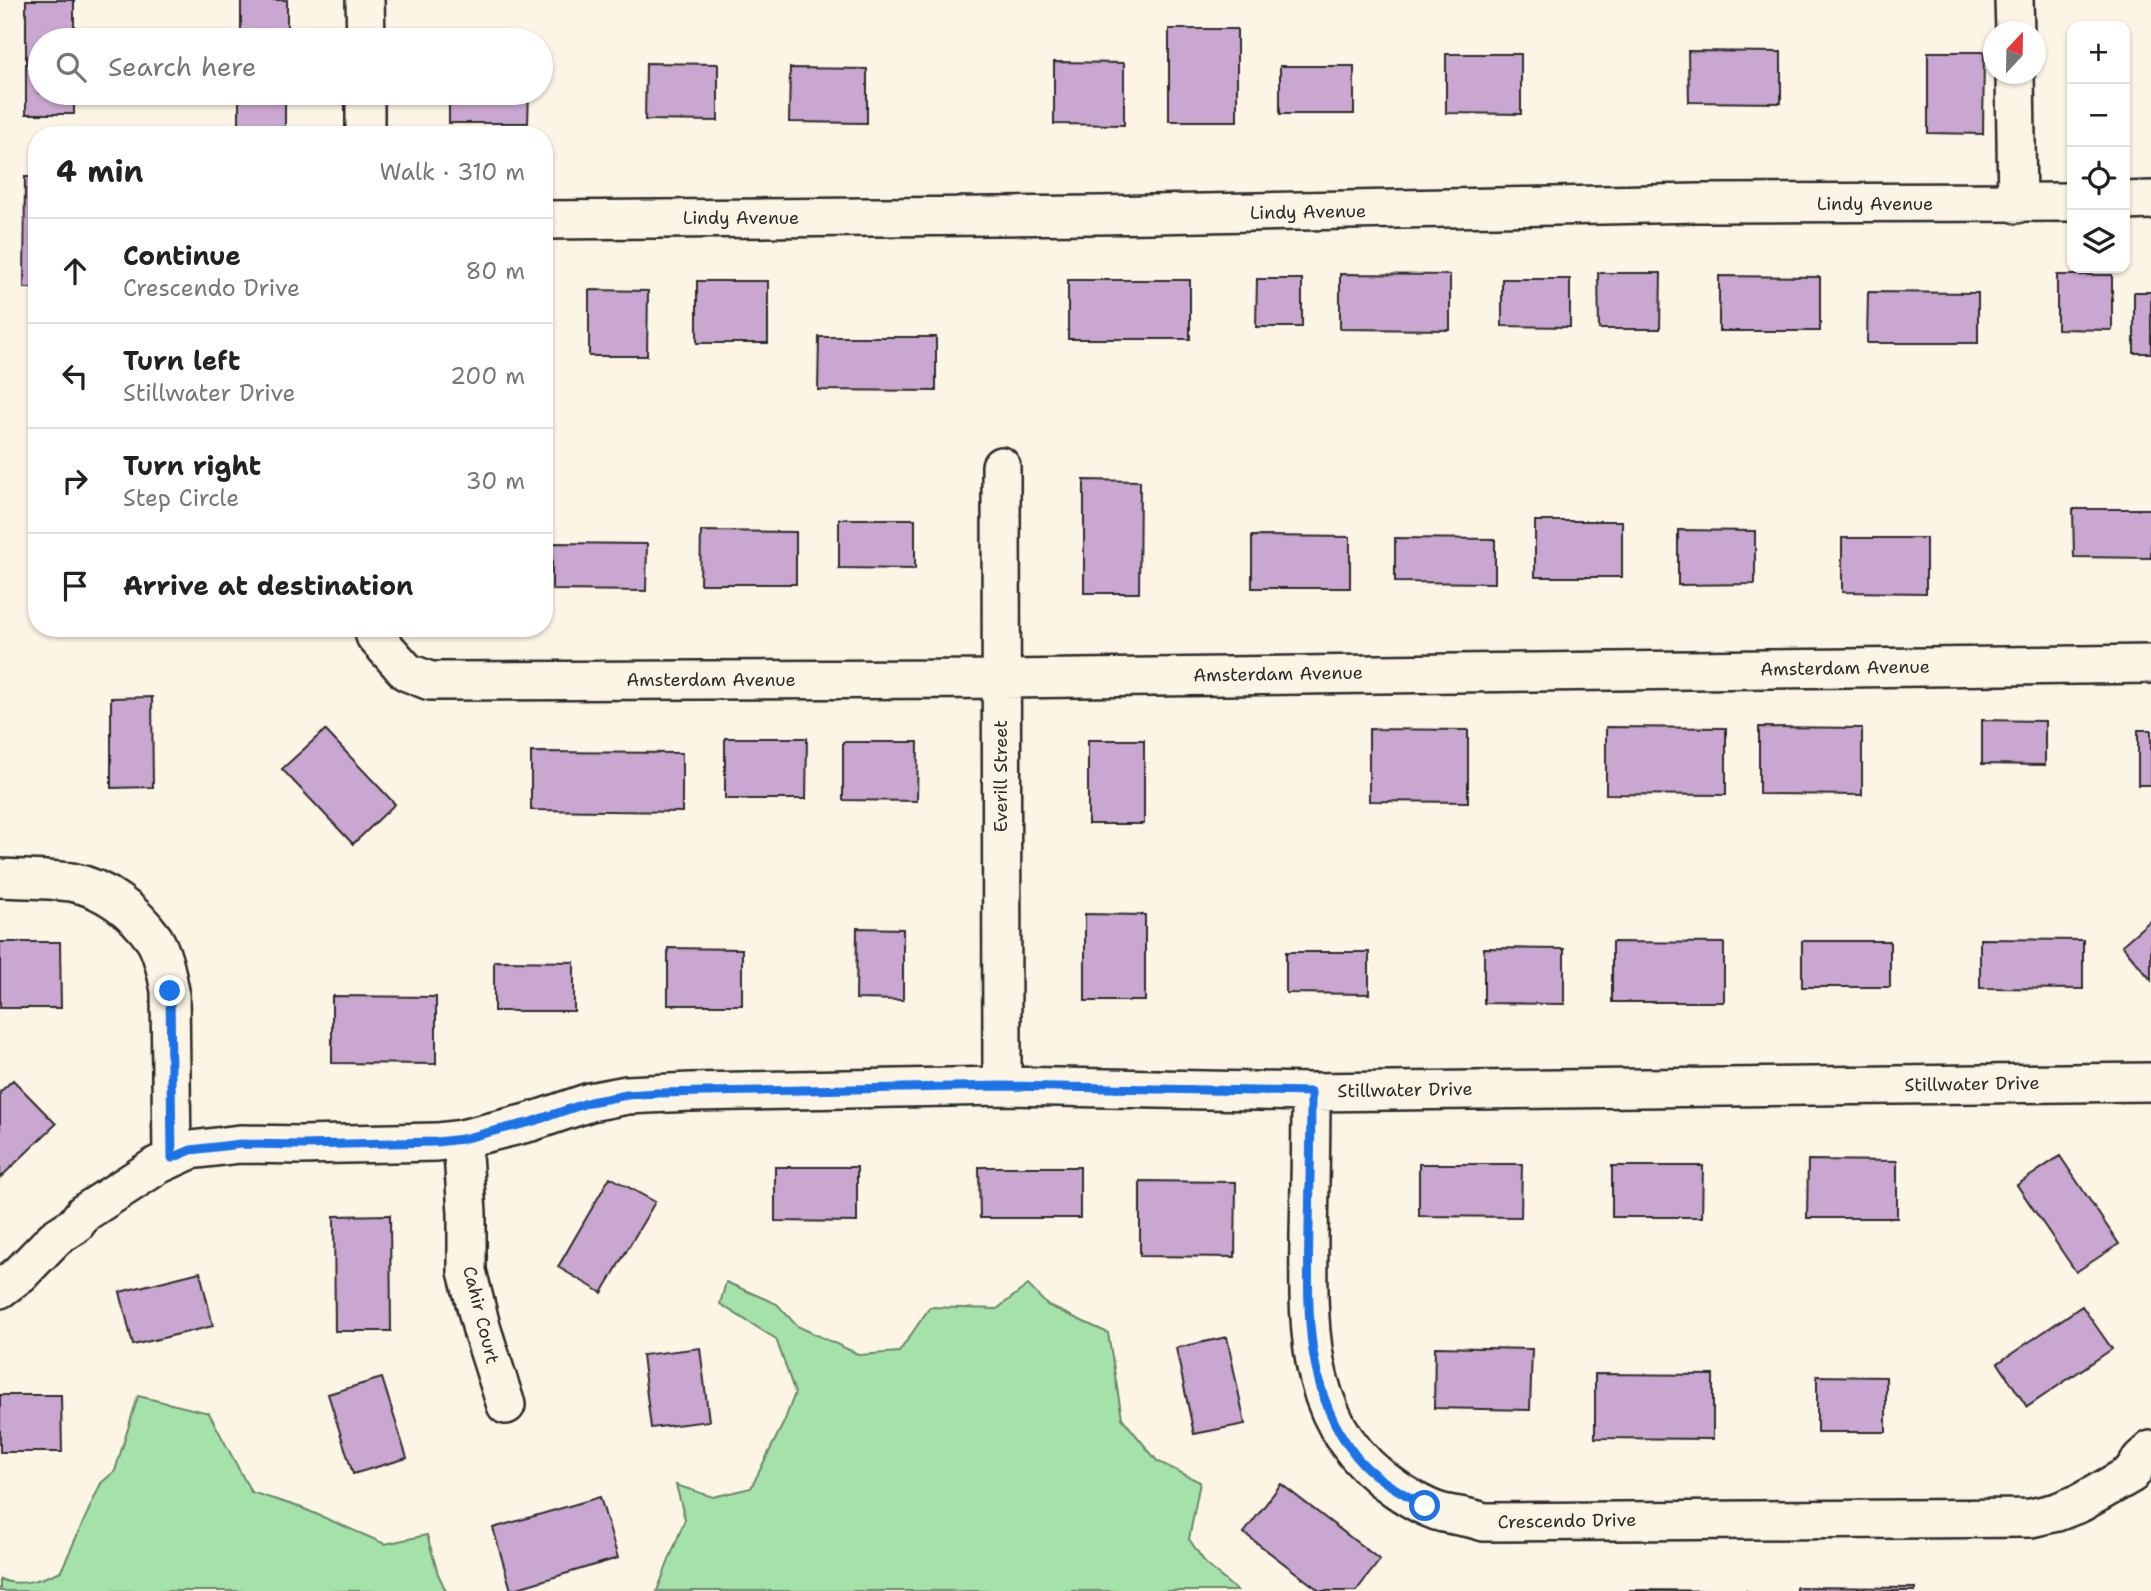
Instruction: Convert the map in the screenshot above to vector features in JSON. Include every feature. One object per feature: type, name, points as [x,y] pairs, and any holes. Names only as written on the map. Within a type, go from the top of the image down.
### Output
[{"type":"street","points":[[365,0],[366,28]]},
{"type":"street","points":[[2014,0],[2015,21]]},
{"type":"street","points":[[2015,84],[2017,204]]},
{"type":"street","points":[[365,105],[365,126]]},
{"type":"street","points":[[2130,201],[2151,200]]},
{"type":"street","name":"Lindy Avenue","points":[[553,220],[1126,215],[1700,203],[2067,202]]},
{"type":"street","name":"Everill Street","points":[[1001,466],[1002,1086]]},
{"type":"street","name":"Amsterdam Avenue","points":[[376,637],[407,672],[430,681],[1000,679],[2151,664]]},
{"type":"street","points":[[0,878],[71,882],[96,888],[123,905],[155,941],[170,991],[172,1158]]},
{"type":"street","name":"Stillwater Drive","points":[[0,1289],[30,1265],[55,1238],[75,1225],[84,1213],[142,1174],[191,1150],[240,1144],[437,1142],[462,1139],[531,1122],[590,1102],[627,1095],[1002,1086],[1311,1092],[2151,1082]]},
{"type":"street","name":"Crescendo Drive","points":[[1311,1092],[1308,1306],[1316,1373],[1333,1418],[1356,1456],[1396,1490],[1441,1513],[1471,1517],[1484,1522],[2031,1518],[2080,1503],[2131,1474],[2151,1450]]},
{"type":"street","name":"Cahir Court","points":[[462,1139],[467,1213],[467,1271],[506,1405]]},
{"type":"green space","points":[[726,1282],[777,1304],[797,1326],[860,1355],[899,1352],[930,1307],[997,1309],[1028,1285],[1047,1305],[1108,1333],[1122,1418],[1157,1461],[1200,1482],[1189,1539],[1206,1564],[1237,1591],[657,1591],[685,1519],[676,1485],[713,1497],[751,1488],[784,1422],[795,1393],[776,1339],[720,1304]]},
{"type":"green space","points":[[138,1396],[209,1413],[251,1492],[302,1508],[385,1544],[427,1535],[438,1574],[446,1591],[0,1591],[0,1579],[23,1583],[61,1571],[101,1483],[115,1471]]},
{"type":"building","points":[[26,0],[74,0],[74,28],[28,28],[28,105],[74,105],[74,114],[26,114]]},
{"type":"building","points":[[241,0],[287,0],[287,28],[241,28]]},
{"type":"building","points":[[1169,29],[1237,29],[1237,121],[1169,121]]},
{"type":"building","points":[[1688,51],[1781,52],[1781,103],[1689,102]]},
{"type":"building","points":[[1928,52],[1983,52],[1983,134],[1928,133]]},
{"type":"building","points":[[1446,54],[1521,54],[1521,114],[1446,113]]},
{"type":"building","points":[[1054,62],[1124,63],[1124,125],[1054,124]]},
{"type":"building","points":[[646,63],[718,64],[718,121],[645,120]]},
{"type":"building","points":[[1280,66],[1354,66],[1354,114],[1280,114]]},
{"type":"building","points":[[790,68],[867,69],[867,123],[789,122]]},
{"type":"building","points":[[239,105],[285,105],[285,126],[239,126]]},
{"type":"building","points":[[449,105],[529,105],[528,123],[449,123]]},
{"type":"building","points":[[25,177],[28,177],[28,288],[24,288]]},
{"type":"building","points":[[1598,273],[1661,273],[1660,329],[1599,329]]},
{"type":"building","points":[[1340,274],[1450,275],[1450,330],[1340,329]]},
{"type":"building","points":[[2057,275],[2112,275],[2112,330],[2057,329]]},
{"type":"building","points":[[1719,276],[1820,277],[1820,331],[1719,331]]},
{"type":"building","points":[[1257,279],[1302,279],[1302,327],[1256,327]]},
{"type":"building","points":[[1502,279],[1570,279],[1570,327],[1502,326]]},
{"type":"building","points":[[1068,280],[1190,280],[1190,339],[1068,339]]},
{"type":"building","points":[[697,281],[768,281],[768,343],[697,343]]},
{"type":"building","points":[[589,290],[648,291],[647,356],[589,356]]},
{"type":"building","points":[[1868,292],[1978,293],[1978,343],[1867,343]]},
{"type":"building","points":[[2134,292],[2151,292],[2151,353],[2134,353]]},
{"type":"building","points":[[819,337],[936,337],[936,391],[818,390]]},
{"type":"building","points":[[1084,480],[1140,481],[1139,593],[1084,593]]},
{"type":"building","points":[[2073,509],[2151,509],[2151,558],[2074,557]]},
{"type":"building","points":[[839,519],[915,519],[915,569],[839,568]]},
{"type":"building","points":[[1535,521],[1622,521],[1622,577],[1535,577]]},
{"type":"building","points":[[1678,530],[1755,531],[1755,584],[1678,585]]},
{"type":"building","points":[[701,531],[796,532],[796,584],[700,584]]},
{"type":"building","points":[[1252,536],[1350,537],[1350,588],[1252,588]]},
{"type":"building","points":[[1395,538],[1495,539],[1495,583],[1395,582]]},
{"type":"building","points":[[1842,538],[1926,538],[1926,593],[1842,592]]},
{"type":"building","points":[[553,543],[647,544],[646,591],[553,590]]},
{"type":"building","points":[[152,697],[153,787],[111,788],[111,698]]},
{"type":"building","points":[[1982,720],[2045,721],[2045,765],[1982,764]]},
{"type":"building","points":[[1606,727],[1726,728],[1726,795],[1606,794]]},
{"type":"building","points":[[1759,727],[1862,728],[1862,795],[1759,794]]},
{"type":"building","points":[[1369,729],[1468,730],[1468,802],[1369,801]]},
{"type":"building","points":[[325,730],[395,804],[353,844],[282,769]]},
{"type":"building","points":[[2138,730],[2151,730],[2151,785],[2138,785]]},
{"type":"building","points":[[725,738],[807,738],[806,799],[725,799]]},
{"type":"building","points":[[1088,740],[1144,740],[1144,824],[1088,824]]},
{"type":"building","points":[[843,742],[918,742],[917,801],[843,800]]},
{"type":"building","points":[[531,752],[682,753],[682,812],[531,810]]},
{"type":"building","points":[[1085,914],[1145,915],[1145,1001],[1085,1001]]},
{"type":"building","points":[[2151,920],[2151,980],[2122,945]]},
{"type":"building","points":[[857,928],[903,929],[903,1000],[856,999]]},
{"type":"building","points":[[1980,939],[2083,940],[2083,989],[1980,988]]},
{"type":"building","points":[[1802,941],[1890,941],[1890,987],[1802,987]]},
{"type":"building","points":[[0,942],[60,942],[61,1008],[0,1008]]},
{"type":"building","points":[[1612,942],[1724,943],[1724,1002],[1612,1002]]},
{"type":"building","points":[[668,948],[742,949],[742,1005],[668,1005]]},
{"type":"building","points":[[1484,948],[1564,949],[1564,1004],[1484,1003]]},
{"type":"building","points":[[1286,952],[1369,952],[1369,994],[1286,993]]},
{"type":"building","points":[[494,961],[574,962],[574,1011],[494,1011]]},
{"type":"building","points":[[332,996],[436,997],[436,1064],[332,1063]]},
{"type":"building","points":[[13,1080],[56,1124],[0,1178],[0,1092]]},
{"type":"building","points":[[2060,1156],[2119,1244],[2076,1272],[2017,1185]]},
{"type":"building","points":[[1808,1160],[1897,1161],[1897,1218],[1807,1218]]},
{"type":"building","points":[[1419,1164],[1522,1164],[1521,1217],[1419,1216]]},
{"type":"building","points":[[1612,1166],[1703,1166],[1702,1217],[1612,1217]]},
{"type":"building","points":[[775,1167],[857,1167],[857,1222],[775,1221]]},
{"type":"building","points":[[979,1167],[1080,1167],[1080,1218],[980,1218]]},
{"type":"building","points":[[610,1177],[655,1202],[602,1293],[558,1267]]},
{"type":"building","points":[[1140,1181],[1236,1182],[1235,1257],[1140,1256]]},
{"type":"building","points":[[390,1215],[391,1331],[335,1331],[334,1216]]},
{"type":"building","points":[[200,1272],[213,1326],[133,1345],[120,1292]]},
{"type":"building","points":[[2082,1306],[2112,1349],[2027,1407],[1998,1363]]},
{"type":"building","points":[[1227,1337],[1245,1424],[1194,1434],[1176,1348]]},
{"type":"building","points":[[1435,1347],[1532,1349],[1530,1410],[1434,1408]]},
{"type":"building","points":[[700,1348],[709,1421],[651,1428],[642,1355]]},
{"type":"building","points":[[1595,1374],[1713,1375],[1713,1439],[1595,1438]]},
{"type":"building","points":[[1817,1376],[1886,1377],[1886,1432],[1817,1432]]},
{"type":"building","points":[[382,1378],[407,1458],[353,1474],[328,1394]]},
{"type":"building","points":[[0,1395],[61,1395],[62,1452],[0,1452]]},
{"type":"building","points":[[1281,1484],[1380,1560],[1356,1591],[1320,1591],[1244,1533]]},
{"type":"building","points":[[600,1497],[618,1558],[511,1590],[493,1528]]},
{"type":"building","points":[[1796,1587],[1915,1588],[1915,1591],[1796,1591]]},
{"type":"building","points":[[1630,1590],[1748,1591],[1630,1591]]},
{"type":"route","points":[[170,991],[172,1158],[191,1150],[240,1144],[437,1142],[462,1139],[531,1122],[590,1102],[656,1093],[1002,1086],[1311,1092],[1308,1306],[1316,1373],[1333,1418],[1356,1456],[1396,1490],[1425,1506]]}]
